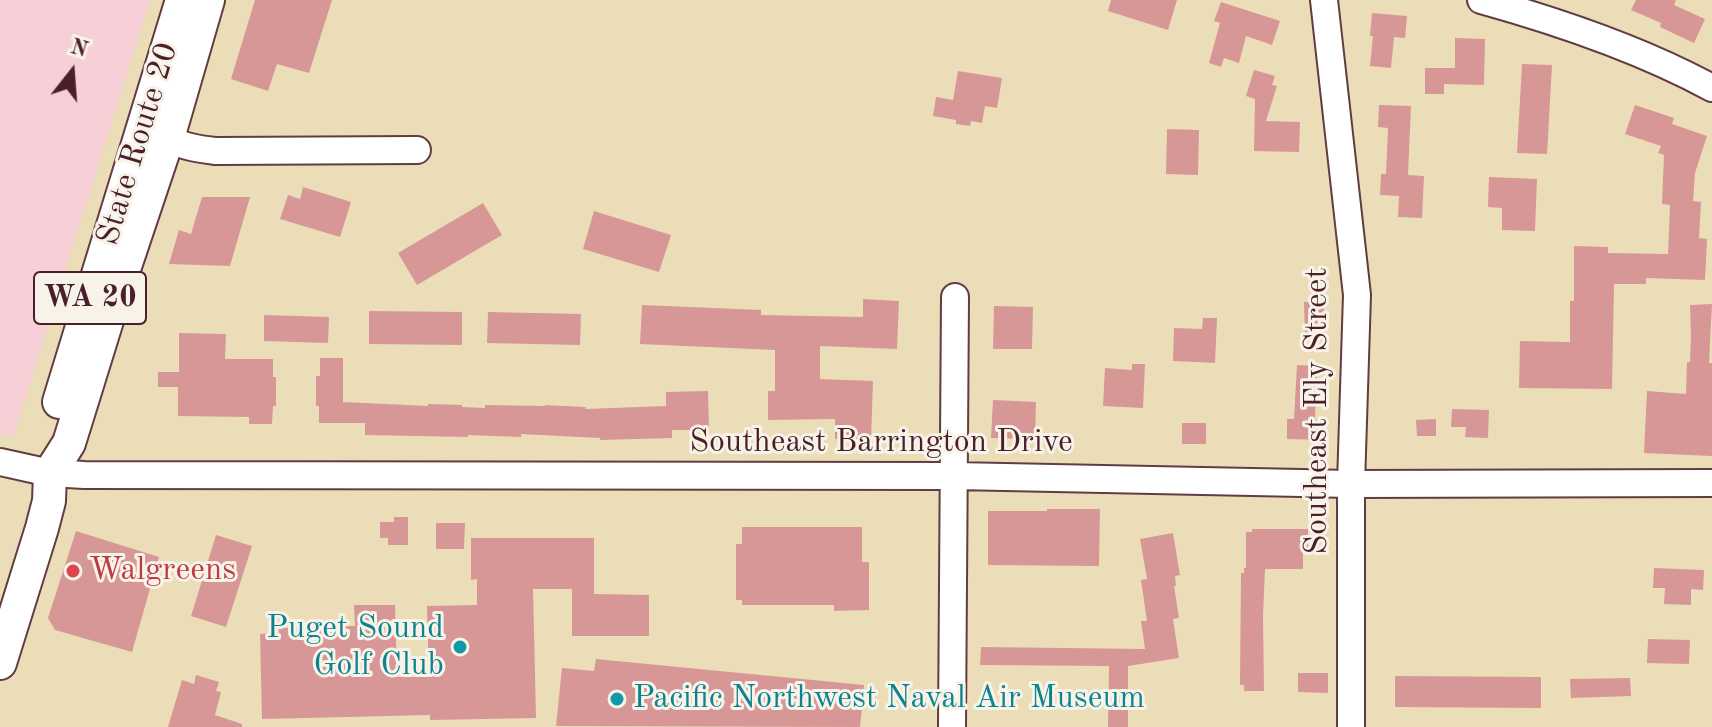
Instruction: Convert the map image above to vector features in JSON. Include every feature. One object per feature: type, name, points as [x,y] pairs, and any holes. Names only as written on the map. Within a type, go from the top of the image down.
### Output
[{"type":"main road","name":"State Route 20","points":[[0,663],[49,501],[48,442],[182,0]]},
{"type":"main road","name":"State Route 20","points":[[0,593],[31,497],[69,443],[168,138],[208,0]]},
{"type":"street","name":"Southeast Ely Street","points":[[1324,0],[1357,295],[1351,484],[1351,727]]},
{"type":"street","points":[[1481,0],[1601,38],[1712,88]]},
{"type":"street","points":[[154,91],[159,125],[168,138],[184,146],[215,151],[417,150]]},
{"type":"street","points":[[952,727],[955,297]]},
{"type":"street","name":"Southeast Barrington Drive","points":[[0,462],[50,473],[84,475],[955,476],[1351,484],[1712,483]]},
{"type":"shaded area","points":[[0,0],[150,0],[13,437],[0,433]]},
{"type":"building","points":[[255,0],[332,0],[309,73],[277,64],[268,91],[231,79]]},
{"type":"building","points":[[1111,0],[1177,0],[1168,30],[1108,11]]},
{"type":"building","points":[[1636,0],[1676,0],[1674,5],[1705,19],[1694,43],[1660,27],[1661,23],[1631,10]]},
{"type":"building","points":[[1221,2],[1280,21],[1272,45],[1246,36],[1239,63],[1224,58],[1221,67],[1209,63],[1220,23],[1214,21]]},
{"type":"building","points":[[1372,13],[1407,16],[1405,38],[1394,37],[1391,68],[1370,66]]},
{"type":"building","points":[[1455,38],[1485,39],[1484,85],[1444,84],[1444,94],[1425,94],[1425,68],[1455,68]]},
{"type":"building","points":[[1522,64],[1552,65],[1547,154],[1517,153]]},
{"type":"building","points":[[1254,70],[1275,76],[1272,85],[1277,86],[1266,121],[1300,122],[1299,152],[1254,151],[1255,99],[1246,96]]},
{"type":"building","points":[[958,71],[1002,78],[997,108],[985,106],[982,123],[971,121],[970,126],[956,124],[956,120],[933,116],[936,97],[953,100]]},
{"type":"building","points":[[1379,105],[1411,106],[1408,175],[1424,176],[1422,218],[1398,217],[1399,196],[1380,195],[1381,174],[1386,174],[1388,128],[1378,127]]},
{"type":"building","points":[[1635,105],[1674,118],[1672,124],[1707,136],[1695,173],[1693,201],[1701,202],[1699,238],[1707,239],[1705,280],[1646,278],[1646,284],[1614,284],[1612,389],[1519,388],[1520,341],[1570,342],[1574,246],[1608,247],[1608,253],[1668,254],[1670,205],[1662,204],[1664,155],[1658,153],[1661,146],[1625,134]]},
{"type":"building","points":[[1167,129],[1199,130],[1198,175],[1166,174]]},
{"type":"building","points":[[1489,177],[1537,179],[1535,231],[1502,230],[1502,208],[1488,207]]},
{"type":"building","points":[[303,187],[351,202],[340,237],[280,219],[288,195],[300,199]]},
{"type":"building","points":[[202,197],[250,197],[230,266],[169,264],[179,230],[191,234]]},
{"type":"building","points":[[483,203],[502,235],[417,285],[398,253]]},
{"type":"building","points":[[594,211],[671,235],[659,272],[583,249]]},
{"type":"building","points":[[863,299],[899,301],[897,349],[820,346],[820,379],[873,381],[871,441],[835,439],[835,419],[768,420],[768,391],[775,391],[775,350],[640,344],[642,305],[761,310],[761,315],[863,317]]},
{"type":"building","points":[[1304,302],[1324,302],[1324,337],[1305,337]]},
{"type":"building","points":[[1712,304],[1709,363],[1712,363],[1712,456],[1644,453],[1647,391],[1686,394],[1687,362],[1690,362],[1690,305]]},
{"type":"building","points":[[994,306],[1033,307],[1032,349],[993,349]]},
{"type":"building","points":[[369,311],[462,312],[462,345],[369,344]]},
{"type":"building","points":[[488,312],[581,314],[580,345],[487,343]]},
{"type":"building","points":[[264,315],[329,317],[328,343],[264,341]]},
{"type":"building","points":[[1203,318],[1217,318],[1215,363],[1173,361],[1174,328],[1202,329]]},
{"type":"building","points":[[179,333],[226,334],[225,359],[273,359],[276,406],[273,406],[272,424],[249,424],[249,417],[178,416],[178,387],[158,387],[158,372],[179,372]]},
{"type":"building","points":[[320,358],[343,358],[343,402],[485,408],[485,405],[545,405],[585,409],[666,406],[666,392],[708,391],[709,430],[672,430],[672,438],[600,440],[521,434],[521,437],[365,435],[365,423],[319,423],[316,376],[320,376]]},
{"type":"building","points":[[1132,364],[1145,364],[1143,408],[1103,406],[1105,368],[1132,370]]},
{"type":"building","points":[[1297,365],[1317,366],[1315,420],[1323,420],[1323,440],[1287,439],[1287,419],[1294,419]]},
{"type":"building","points":[[993,400],[1036,402],[1035,439],[991,438]]},
{"type":"building","points":[[1452,409],[1489,410],[1488,438],[1465,437],[1466,427],[1451,427]]},
{"type":"building","points":[[1436,419],[1436,436],[1417,436],[1416,420]]},
{"type":"building","points":[[1182,423],[1206,423],[1206,444],[1182,444]]},
{"type":"building","points":[[1100,509],[1099,566],[988,565],[988,511]]},
{"type":"building","points":[[394,517],[408,517],[408,545],[388,545],[388,538],[380,538],[380,522],[394,522]]},
{"type":"building","points":[[436,523],[465,523],[464,549],[436,549]]},
{"type":"building","points":[[742,527],[862,527],[862,562],[869,562],[869,610],[834,611],[834,605],[742,605],[742,600],[736,600],[736,544],[742,544]]},
{"type":"building","points":[[1252,529],[1308,529],[1308,552],[1303,552],[1303,569],[1265,569],[1264,691],[1244,691],[1244,685],[1240,685],[1241,573],[1246,568],[1246,532],[1252,532]]},
{"type":"building","name":"Walgreens","points":[[76,531],[159,557],[132,652],[55,630],[48,618]]},
{"type":"building","points":[[1173,533],[1180,575],[1175,576],[1174,586],[1179,618],[1173,619],[1179,658],[1128,666],[1128,727],[1108,727],[1109,666],[980,665],[981,647],[1145,649],[1141,621],[1147,621],[1141,580],[1147,579],[1140,539]]},
{"type":"building","points":[[216,535],[252,546],[226,627],[191,616]]},
{"type":"building","points":[[471,538],[594,538],[594,594],[649,595],[649,636],[572,636],[572,589],[533,589],[536,718],[430,720],[430,715],[262,719],[260,634],[279,633],[279,628],[355,626],[354,605],[395,605],[397,677],[429,677],[427,606],[477,605],[477,579],[471,580]]},
{"type":"building","points":[[1654,568],[1704,570],[1703,590],[1691,589],[1691,605],[1664,604],[1665,588],[1653,588]]},
{"type":"building","points":[[1648,639],[1690,640],[1689,664],[1647,663]]},
{"type":"building","points":[[596,659],[864,685],[860,727],[556,726],[562,668],[594,671]]},
{"type":"building","points":[[1298,673],[1328,673],[1328,693],[1298,692]]},
{"type":"building","points":[[196,675],[219,682],[216,691],[221,692],[215,715],[242,724],[242,727],[168,727],[182,680],[194,684]]},
{"type":"building","points":[[1395,676],[1541,677],[1541,708],[1395,707]]},
{"type":"building","points":[[1630,678],[1631,696],[1571,698],[1570,679]]},
{"type":"place","name":"Walgreens","points":[[73,571]]},
{"type":"place","name":"Puget Sound Golf Club","points":[[460,647]]},
{"type":"place","name":"Pacific Northwest Naval Air Museum","points":[[617,699]]}]
